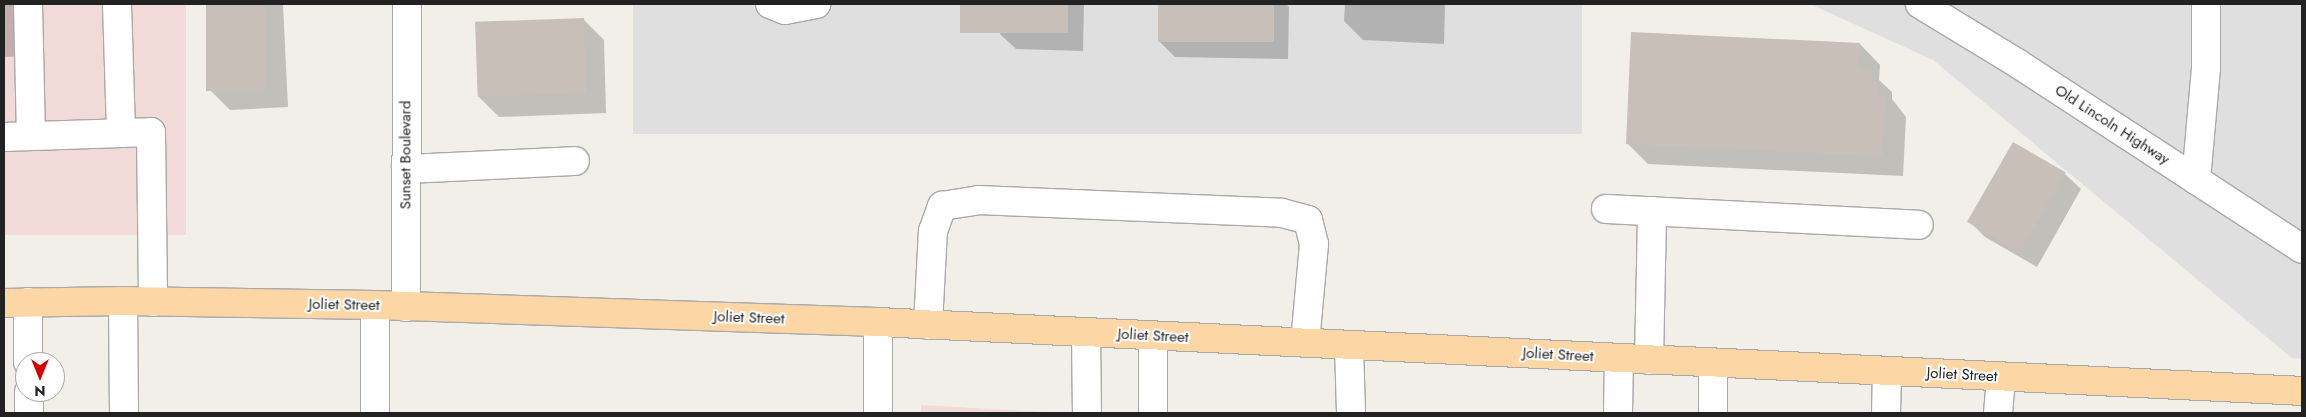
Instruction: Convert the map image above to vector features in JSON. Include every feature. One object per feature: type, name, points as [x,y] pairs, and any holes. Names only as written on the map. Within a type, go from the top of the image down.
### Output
[{"type":"main road","name":"Joliet Street","points":[[16,303],[124,301],[375,305],[878,322],[2302,391]]},
{"type":"street","points":[[28,4],[31,136]]},
{"type":"street","points":[[118,4],[121,133]]},
{"type":"street","name":"Sunset Boulevard","points":[[406,4],[406,306]]},
{"type":"street","points":[[770,4],[785,10],[816,4]]},
{"type":"street","name":"Old Lincoln Highway","points":[[1920,4],[2017,63],[2302,249]]},
{"type":"street","points":[[2196,180],[2206,68],[2206,4]]},
{"type":"street","points":[[4,137],[152,132],[153,302]]},
{"type":"street","points":[[406,169],[575,161]]},
{"type":"street","points":[[928,325],[933,231],[942,206],[978,200],[1282,213],[1308,220],[1314,244],[1305,343]]},
{"type":"street","points":[[1606,209],[1919,225]]},
{"type":"street","points":[[1648,360],[1652,211]]},
{"type":"street","points":[[124,301],[124,413]]},
{"type":"street","points":[[16,303],[26,352]]},
{"type":"street","points":[[375,305],[375,413]]},
{"type":"street","points":[[878,322],[878,413]]},
{"type":"street","points":[[1086,333],[1087,413]]},
{"type":"street","points":[[1153,336],[1153,413]]},
{"type":"street","points":[[1349,345],[1351,413]]},
{"type":"street","points":[[1618,413],[1620,358]]},
{"type":"street","points":[[1712,413],[1713,363]]},
{"type":"street","points":[[1886,413],[1887,371]]},
{"type":"street","points":[[1998,413],[2001,377]]},
{"type":"shaded area","points":[[4,4],[186,4],[186,235],[4,235]]},
{"type":"shaded area","points":[[633,4],[1582,4],[1582,134],[633,134]]},
{"type":"shaded area","points":[[1810,4],[2302,4],[2302,359],[2292,358],[1933,60]]},
{"type":"shaded area","points":[[921,405],[1061,413],[921,413]]},
{"type":"building","points":[[206,4],[265,4],[265,91],[206,91]]},
{"type":"building","points":[[960,4],[1068,4],[1068,33],[960,33]]},
{"type":"building","points":[[1158,4],[1274,4],[1274,42],[1158,42]]},
{"type":"building","points":[[584,18],[587,93],[478,97],[475,22]]},
{"type":"building","points":[[1631,32],[1860,43],[1859,70],[1872,71],[1872,82],[1877,82],[1877,95],[1886,95],[1882,156],[1626,144]]},
{"type":"building","points":[[2013,142],[2066,172],[2020,252],[1967,222]]}]
